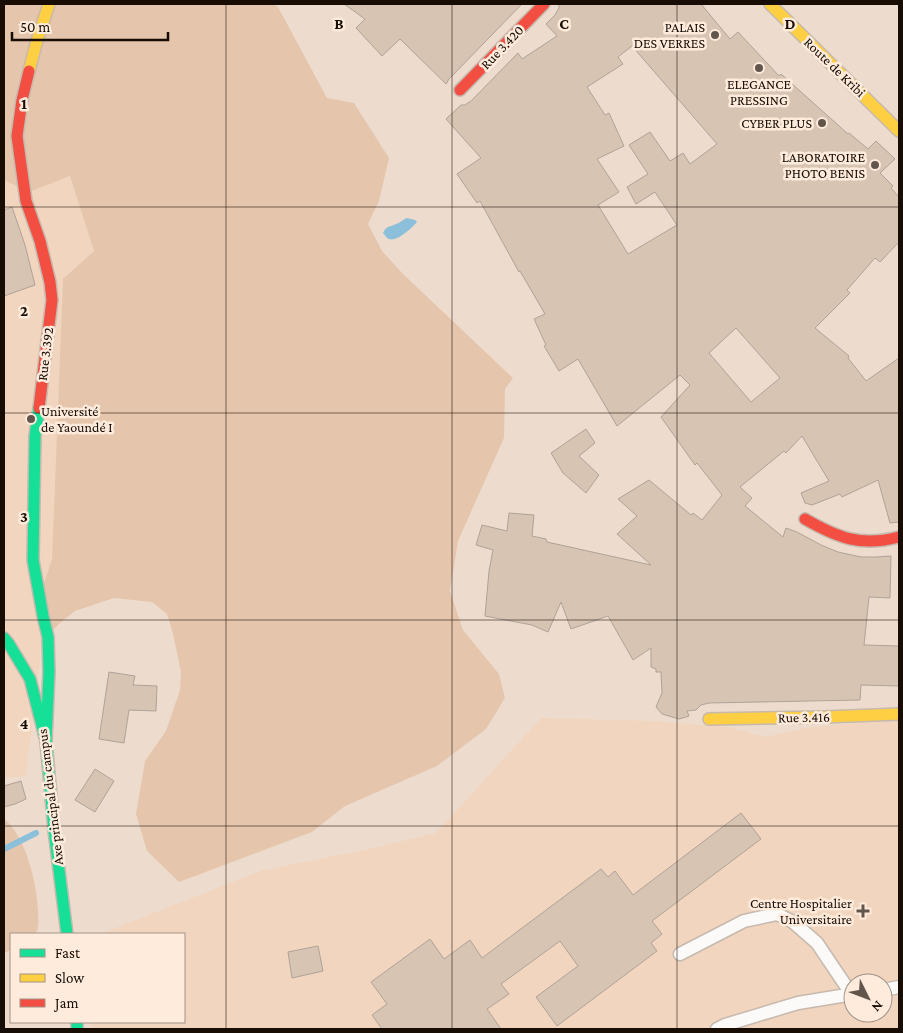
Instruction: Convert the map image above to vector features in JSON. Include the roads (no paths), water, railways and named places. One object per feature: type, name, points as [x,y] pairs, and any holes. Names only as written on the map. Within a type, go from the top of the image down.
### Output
[{"type":"street","name":"Rue 3.392","points":[[46,742],[49,672],[48,637],[42,616],[33,560],[35,436],[52,300],[50,282],[40,240],[26,201],[17,136],[22,100],[36,44],[49,4]]},
{"type":"street","name":"Rue 3.420","points":[[460,90],[544,4]]},
{"type":"street","name":"Route de Kribi","points":[[770,4],[899,131]]},
{"type":"street","points":[[805,519],[825,531],[854,541],[877,542],[899,537]]},
{"type":"street","name":"Axe principal du campus","points":[[4,638],[30,678],[46,742],[55,839],[67,933]]},
{"type":"street","name":"Rue 3.416","points":[[709,719],[899,714]]},
{"type":"lane","points":[[680,954],[744,921],[777,914],[793,922],[817,943],[843,981]]},
{"type":"lane","points":[[717,1029],[798,1003],[843,996]]},
{"type":"water","points":[[407,218],[417,222],[400,237],[389,239],[383,233],[387,228]]},
{"type":"waterway","points":[[4,849],[36,833]]},
{"type":"place","name":"PALAIS DES VERRES","points":[[715,35]]},
{"type":"place","name":"ELEGANCE PRESSING","points":[[759,68]]},
{"type":"place","name":"CYBER PLUS","points":[[822,123]]},
{"type":"place","name":"LABORATOIRE PHOTO BENIS","points":[[875,165]]},
{"type":"place","name":"Université de Yaoundé I","points":[[31,419]]},
{"type":"place","name":"Centre Hospitalier Universitaire","points":[[863,911]]}]
